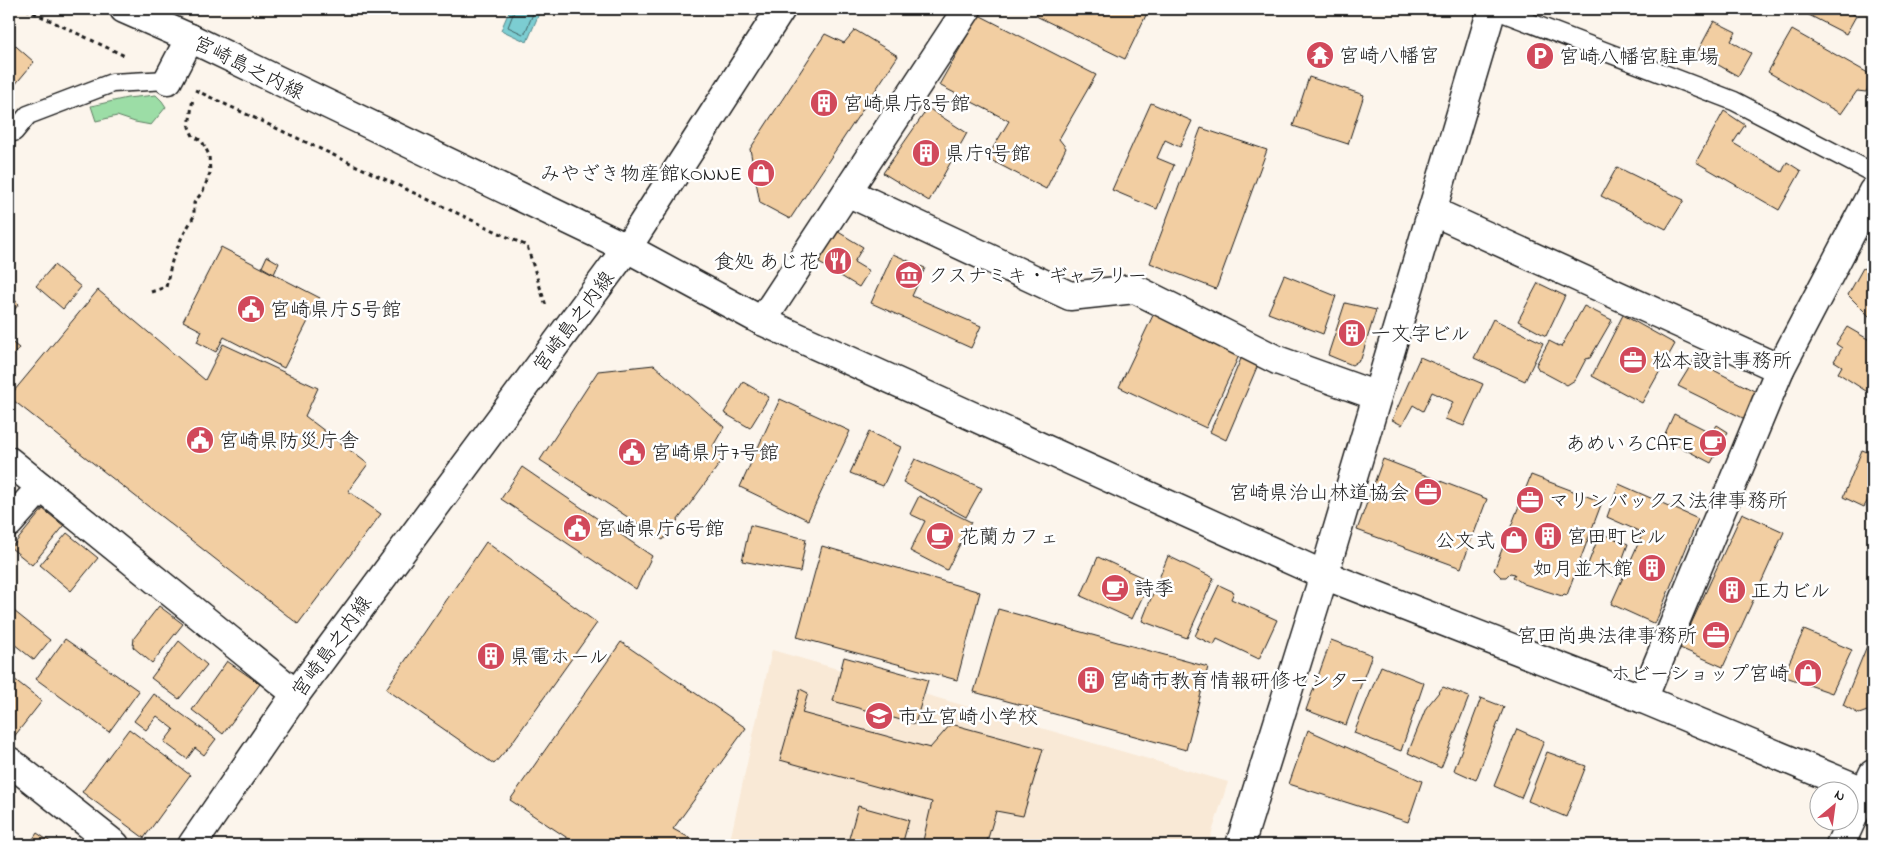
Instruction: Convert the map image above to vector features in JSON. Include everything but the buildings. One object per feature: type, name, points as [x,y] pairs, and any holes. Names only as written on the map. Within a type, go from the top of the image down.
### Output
[{"type":"street","name":"宮崎島之内線","points":[[124,9],[190,38],[627,248],[296,694],[192,845]]},
{"type":"street","points":[[781,9],[627,248],[762,321],[1324,575],[1871,787],[1840,845]]},
{"type":"street","points":[[762,321],[966,9]]},
{"type":"street","points":[[1240,845],[1324,575],[1493,9]]},
{"type":"street","points":[[168,79],[190,38]]},
{"type":"street","points":[[1643,699],[1780,369],[1873,191]]},
{"type":"street","points":[[847,192],[1070,296],[1135,289],[1277,360],[1377,396]]},
{"type":"street","points":[[1432,211],[1780,369]]},
{"type":"street","points":[[9,461],[296,694]]},
{"type":"street","points":[[9,523],[40,487]]},
{"type":"street","points":[[9,761],[115,845]]},
{"type":"lane","points":[[1493,9],[1734,101],[1873,173]]},
{"type":"lane","points":[[14,132],[28,115],[112,83],[168,79]]},
{"type":"path","points":[[26,9],[168,79]]},
{"type":"path","points":[[151,292],[166,287],[175,254],[194,216],[194,204],[203,191],[210,173],[209,155],[202,141],[193,136],[189,127],[194,89],[527,246],[546,306],[540,314]]},
{"type":"shaded area","name":"市立宮崎小学校","points":[[772,650],[1228,782],[1208,845],[729,845]]},
{"type":"green space","points":[[156,95],[166,107],[151,125],[117,116],[96,121],[91,106],[127,98]]},
{"type":"water","points":[[510,9],[541,9],[527,42],[501,30]]},
{"type":"place","name":"宮崎八幡宮","points":[[1320,55]]},
{"type":"place","name":"宮崎八幡宮駐車場","points":[[1540,56]]},
{"type":"place","name":"宮崎県庁8号館","points":[[824,103]]},
{"type":"place","name":"県庁9号館","points":[[926,153]]},
{"type":"place","name":"みやざき物産館KONNE","points":[[761,173]]},
{"type":"place","name":"食処 あじ花","points":[[838,261]]},
{"type":"place","name":"クスナミキ・ギャラリー","points":[[909,275]]},
{"type":"place","name":"宮崎県庁5号館","points":[[251,309]]},
{"type":"place","name":"一文字ビル","points":[[1352,333]]},
{"type":"place","name":"松本設計事務所","points":[[1633,360]]},
{"type":"place","name":"宮崎県防災庁舎","points":[[200,440]]},
{"type":"place","name":"あめいろCAFE","points":[[1713,443]]},
{"type":"place","name":"宮崎県庁7号館","points":[[632,452]]},
{"type":"place","name":"宮崎県治山林道協会","points":[[1428,492]]},
{"type":"place","name":"マリンバックス法律事務所","points":[[1530,500]]},
{"type":"place","name":"宮崎県庁6号館","points":[[577,528]]},
{"type":"place","name":"花蘭カフェ","points":[[940,536]]},
{"type":"place","name":"宮田町ビル","points":[[1548,536]]},
{"type":"place","name":"公文式","points":[[1514,540]]},
{"type":"place","name":"如月並木館","points":[[1652,568]]},
{"type":"place","name":"詩季","points":[[1115,588]]},
{"type":"place","name":"正力ビル","points":[[1732,590]]},
{"type":"place","name":"宮田尚典法律事務所","points":[[1716,635]]},
{"type":"place","name":"県電ホール","points":[[491,656]]},
{"type":"place","name":"ホビーショップ宮崎","points":[[1808,673]]},
{"type":"place","name":"宮崎市教育情報研修センター","points":[[1091,680]]},
{"type":"place","name":"市立宮崎小学校","points":[[879,716]]}]
